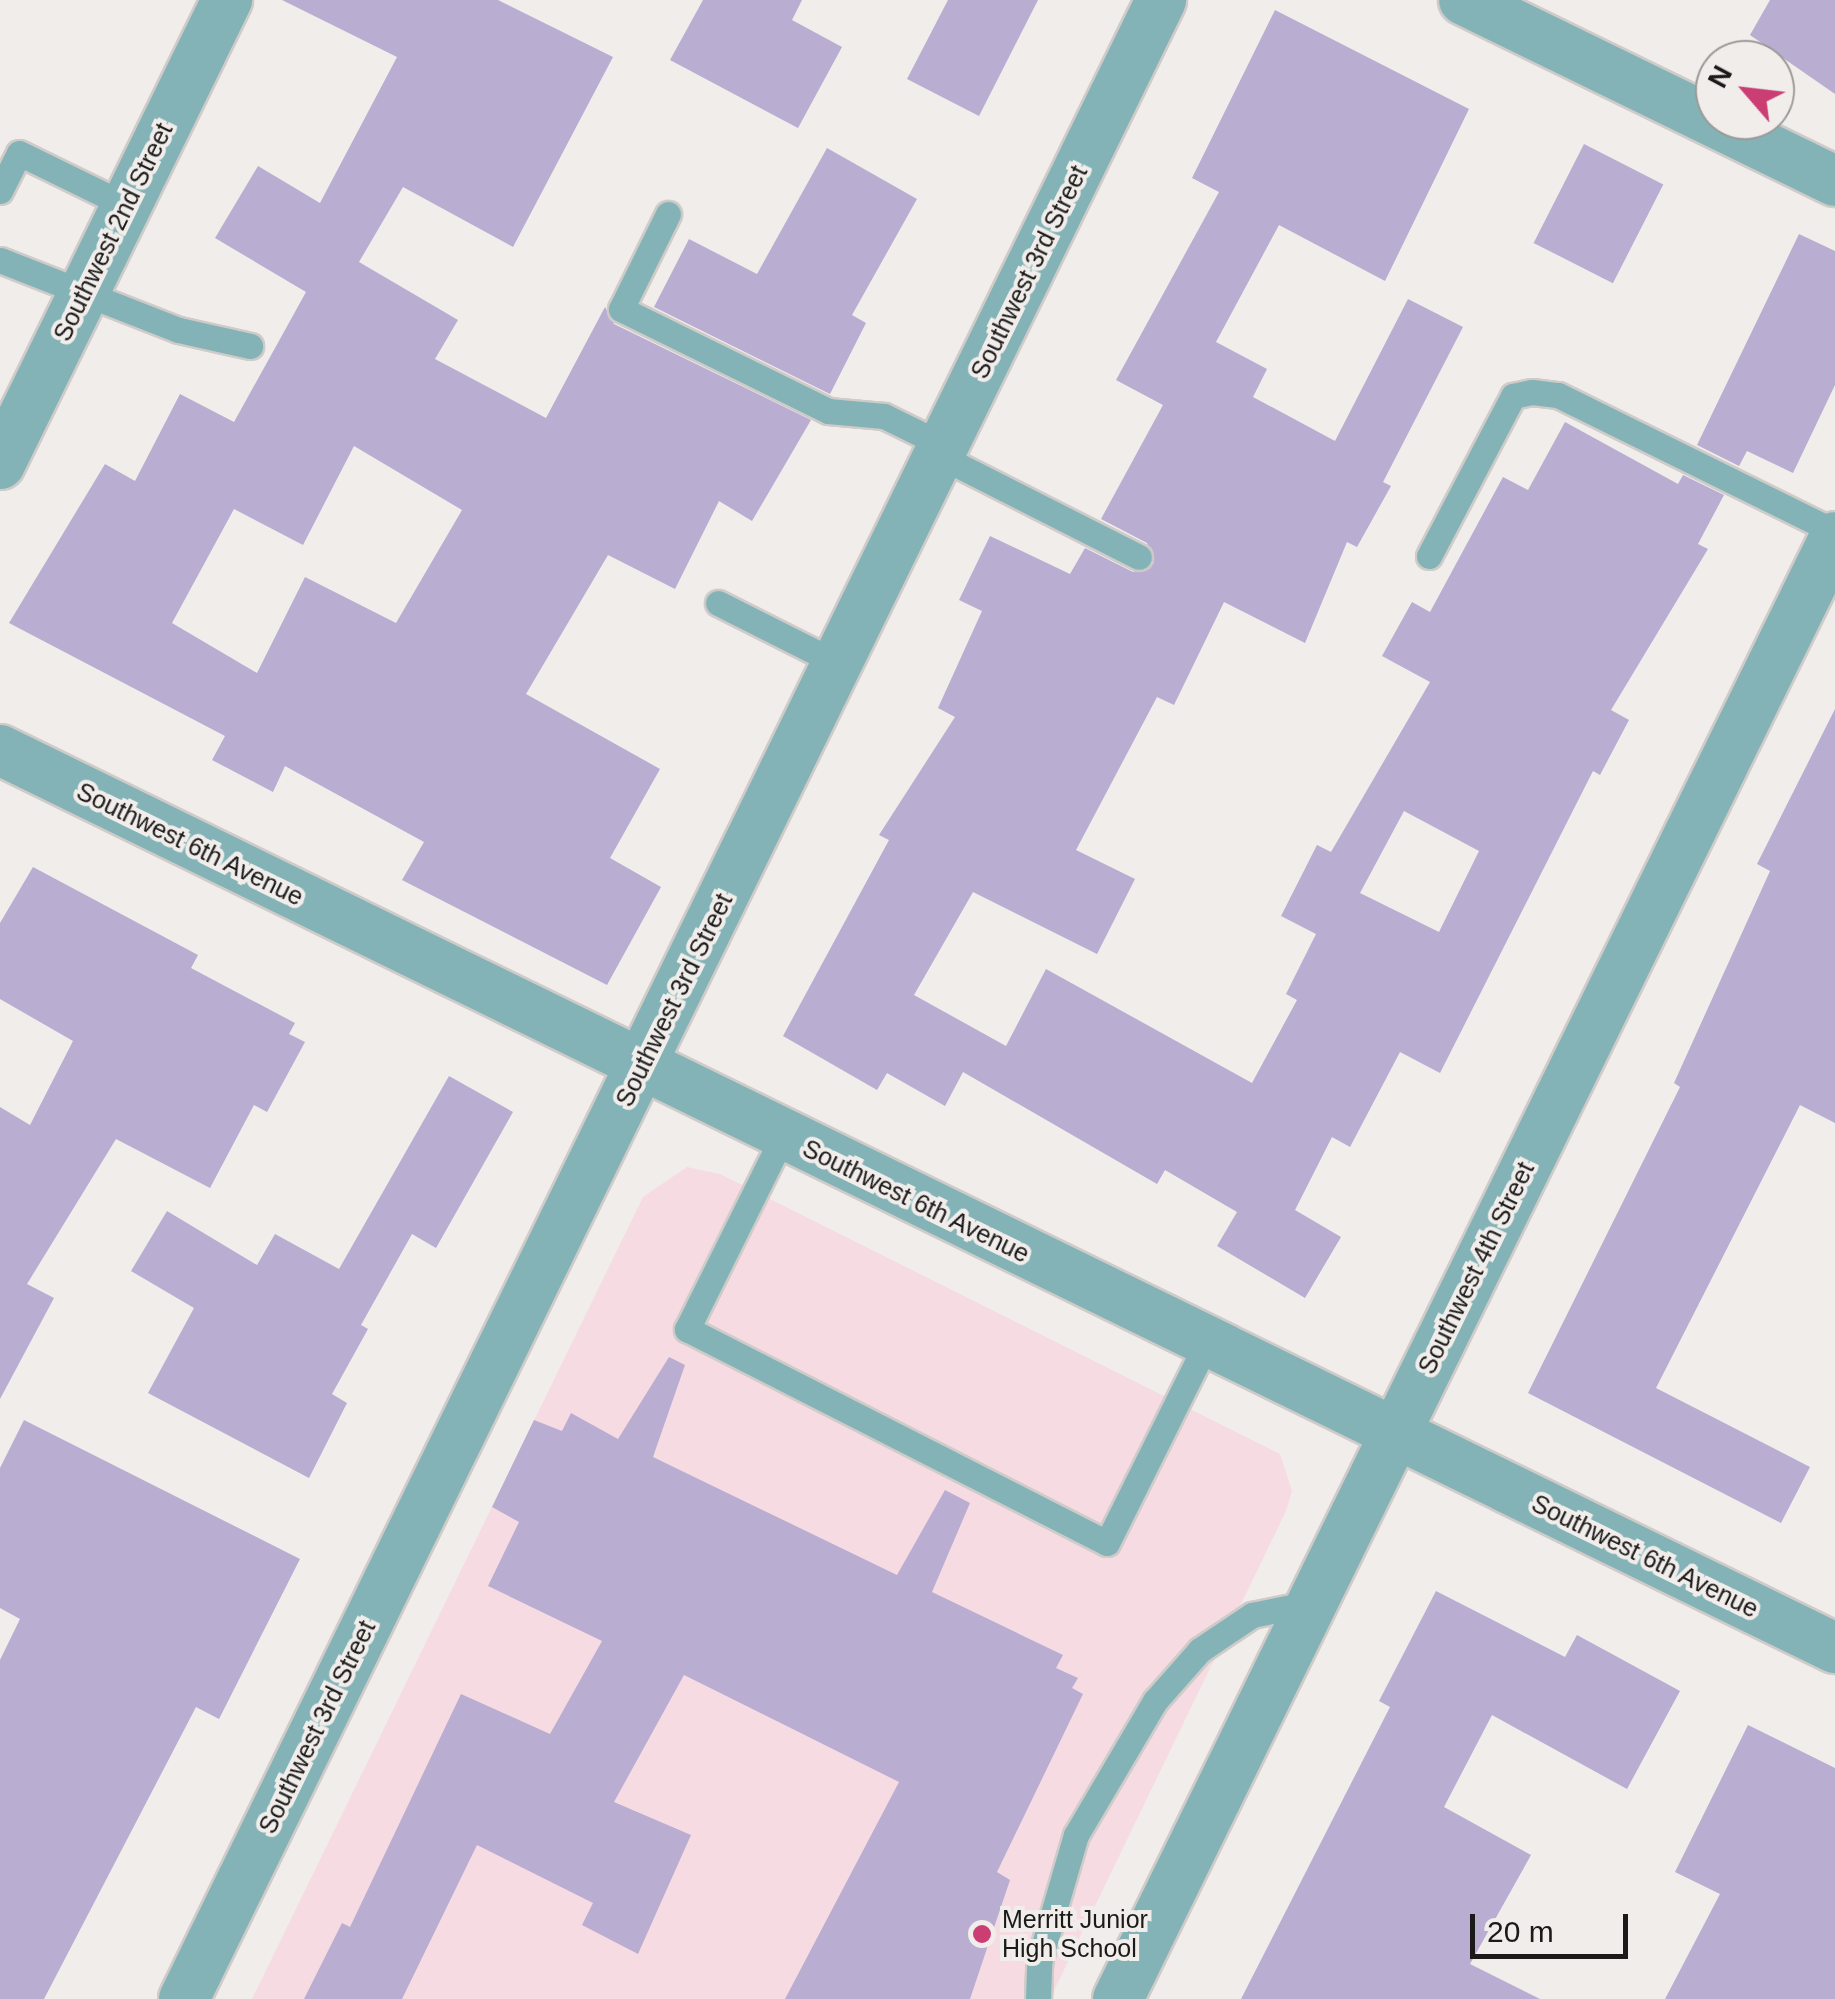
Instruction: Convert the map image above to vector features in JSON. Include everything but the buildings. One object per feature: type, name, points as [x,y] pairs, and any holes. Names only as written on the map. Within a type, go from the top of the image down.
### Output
[{"type":"street","name":"Southwest 2nd Street","points":[[0,464],[227,0]]},
{"type":"street","name":"Southwest 3rd Street","points":[[184,1999],[1161,0]]},
{"type":"street","points":[[1464,0],[1835,181]]},
{"type":"street","name":"Southwest 4th Street","points":[[1118,1999],[1835,535]]},
{"type":"street","name":"Southwest 6th Avenue","points":[[0,750],[1835,1648]]},
{"type":"lane","points":[[0,191],[18,153],[126,206]]},
{"type":"lane","points":[[668,214],[621,309],[828,410],[884,416],[1139,557]]},
{"type":"lane","points":[[0,260],[250,346]]},
{"type":"lane","points":[[1429,556],[1513,396],[1532,392],[1558,395],[1835,535]]},
{"type":"lane","points":[[718,602],[839,664]]},
{"type":"lane","points":[[783,1136],[687,1329],[1106,1542],[1207,1342]]},
{"type":"lane","points":[[1038,1999],[1039,1962],[1076,1835],[1154,1701],[1200,1650],[1252,1615],[1312,1603]]},
{"type":"shaded area","points":[[687,1167],[720,1174],[1280,1454],[1292,1491],[1286,1511],[1050,1999],[252,1999],[643,1197]]},
{"type":"place","name":"Merritt Junior High School","points":[[982,1934]]}]
